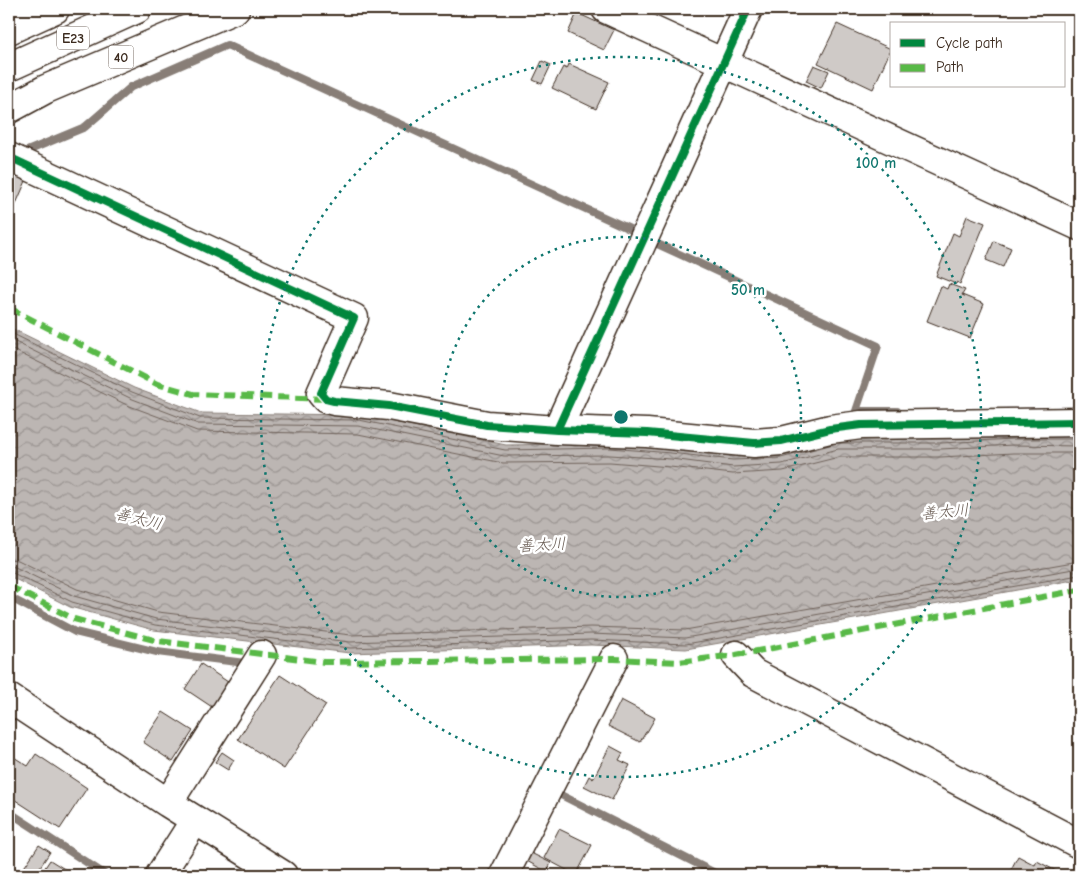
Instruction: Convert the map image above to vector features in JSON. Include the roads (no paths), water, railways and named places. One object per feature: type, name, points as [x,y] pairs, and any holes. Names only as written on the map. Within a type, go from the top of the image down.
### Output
[{"type":"main road","name":"E23","points":[[9,30],[55,9]]},
{"type":"main road","name":"E23","points":[[9,67],[137,9]]},
{"type":"main road","name":"40","points":[[9,109],[46,89],[235,9]]},
{"type":"main road","points":[[606,9],[1079,226]]},
{"type":"main road","points":[[557,430],[748,9]]},
{"type":"main road","points":[[9,157],[354,318],[321,393],[326,400],[334,402],[388,406],[487,425],[647,433],[754,443],[781,441],[830,429],[862,425],[1079,422]]},
{"type":"main road","points":[[168,803],[262,655]]},
{"type":"main road","points":[[736,655],[753,673],[1079,844]]},
{"type":"main road","points":[[504,875],[614,659]]},
{"type":"main road","points":[[9,698],[168,803],[283,875]]},
{"type":"main road","points":[[160,875],[195,820]]},
{"type":"water","name":"善太川","points":[[9,327],[134,388],[201,413],[360,415],[506,445],[610,443],[733,455],[779,453],[837,438],[940,438],[1012,434],[1079,435],[1079,579],[686,649],[591,645],[350,653],[154,630],[70,607],[9,576]]},
{"type":"waterway","points":[[1072,9],[1079,12]]},
{"type":"waterway","points":[[20,154],[85,127],[131,87],[227,45],[634,231]]},
{"type":"waterway","points":[[651,241],[878,346],[856,411],[897,411]]},
{"type":"waterway","points":[[9,597],[75,632],[157,652],[245,663]]},
{"type":"waterway","points":[[557,793],[719,875]]},
{"type":"waterway","points":[[9,812],[106,875]]}]
